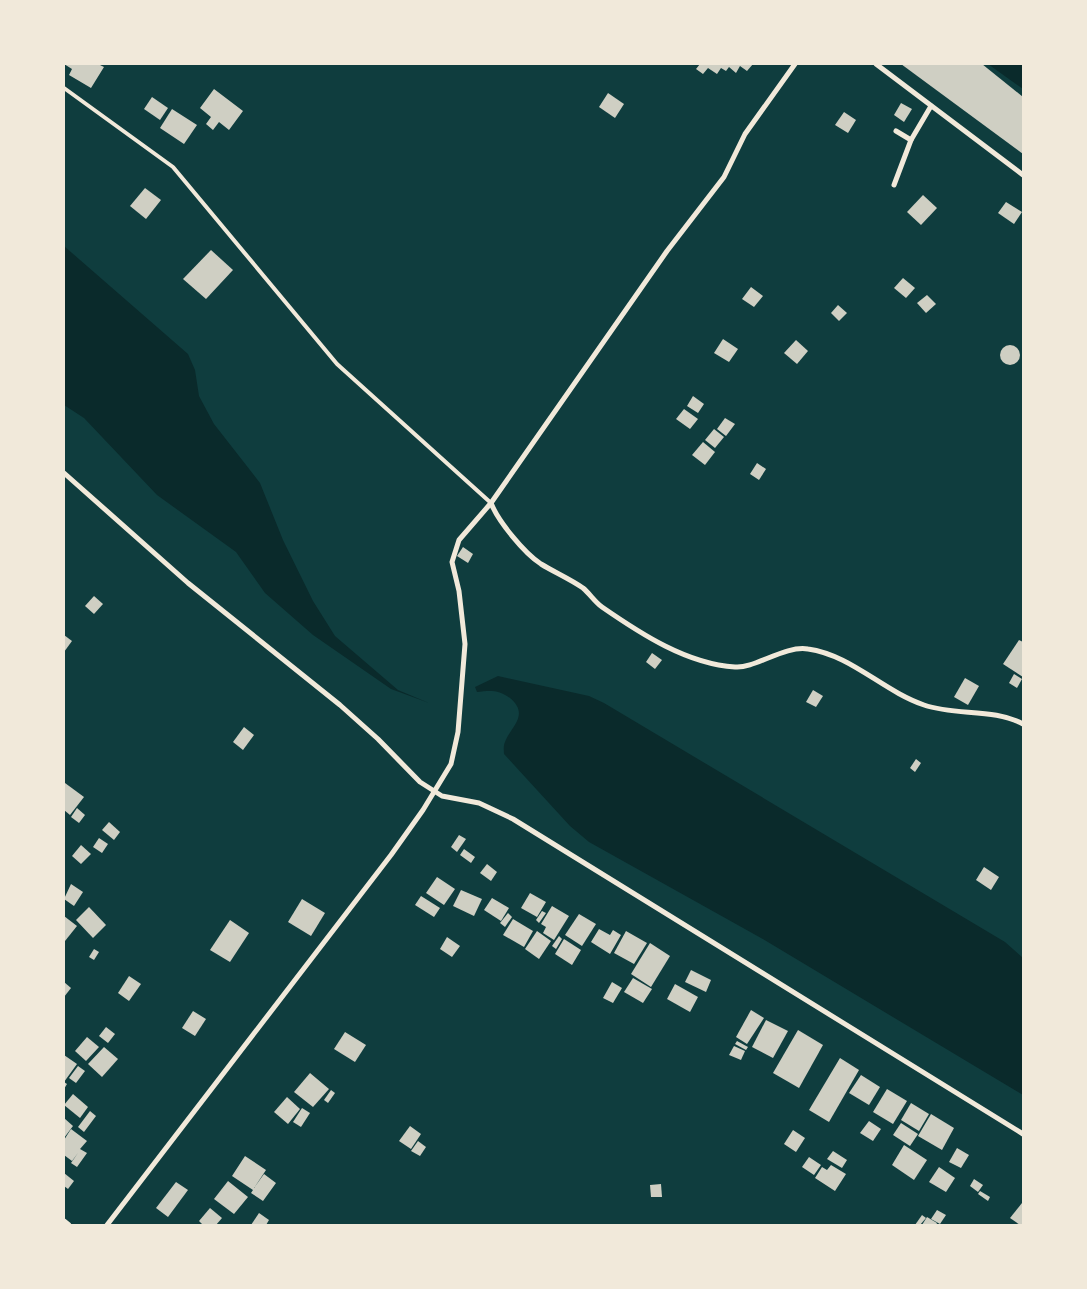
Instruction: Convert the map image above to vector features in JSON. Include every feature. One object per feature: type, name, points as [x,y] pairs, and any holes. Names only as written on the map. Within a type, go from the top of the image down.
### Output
[{"type":"street","points":[[107,1225],[391,855],[434,792],[450,764],[458,732],[465,644],[459,590],[452,562],[459,540],[491,503],[667,251],[724,177],[745,134],[795,64]]},
{"type":"street","points":[[876,64],[1023,175]]},
{"type":"street","points":[[894,186],[911,140],[931,106]]},
{"type":"street","points":[[896,130],[911,140]]},
{"type":"street","points":[[64,473],[188,584],[340,705],[378,739],[420,782],[434,792],[449,798],[479,803],[513,819],[1023,1134]]},
{"type":"street","points":[[491,503],[497,519],[538,562],[584,589],[600,606],[655,640],[684,654],[710,663],[738,668],[790,651],[807,648],[832,655],[924,705],[1008,716],[1023,724]]},
{"type":"street","points":[[64,1221],[69,1225]]},
{"type":"lane","points":[[64,88],[173,167],[337,364],[491,503]]},
{"type":"water","points":[[988,64],[1023,64],[1023,89]]},
{"type":"water","points":[[64,246],[188,354],[195,370],[199,396],[214,424],[260,483],[283,540],[313,601],[335,636],[398,690],[429,703],[391,689],[313,635],[265,593],[236,552],[157,495],[84,418],[64,405]]},
{"type":"water","points":[[498,676],[589,696],[604,703],[1005,942],[1023,958],[1023,1095],[761,938],[589,842],[570,826],[504,754],[504,744],[519,715],[516,704],[502,693],[495,691],[477,692],[475,687]]},
{"type":"building","points":[[64,64],[98,64],[104,67],[91,88],[69,75],[72,69]]},
{"type":"building","points":[[700,64],[753,64],[747,71],[740,66],[736,73],[729,67],[726,71],[721,68],[717,74],[708,68],[703,74],[696,69]]},
{"type":"building","points":[[901,64],[982,64],[1023,97],[1023,154]]},
{"type":"building","points":[[214,89],[243,111],[229,130],[219,122],[213,130],[206,124],[211,117],[200,108]]},
{"type":"building","points":[[608,93],[624,104],[615,118],[599,107]]},
{"type":"building","points":[[152,97],[168,108],[160,120],[144,109]]},
{"type":"building","points":[[901,103],[912,109],[904,122],[894,115]]},
{"type":"building","points":[[172,109],[197,125],[184,144],[160,128]]},
{"type":"building","points":[[844,112],[856,120],[848,133],[835,125]]},
{"type":"building","points":[[145,188],[161,200],[146,219],[130,206]]},
{"type":"building","points":[[923,195],[937,208],[921,225],[907,212]]},
{"type":"building","points":[[1006,202],[1022,212],[1014,224],[998,213]]},
{"type":"building","points":[[211,250],[233,270],[206,299],[183,279]]},
{"type":"building","points":[[903,278],[915,288],[906,298],[894,288]]},
{"type":"building","points":[[751,287],[763,296],[754,307],[742,299]]},
{"type":"building","points":[[927,295],[936,304],[926,313],[917,303]]},
{"type":"building","points":[[838,305],[847,313],[839,321],[831,313]]},
{"type":"building","points":[[723,339],[738,349],[729,362],[714,353]]},
{"type":"building","points":[[796,340],[808,351],[797,364],[784,353]]},
{"type":"building","points":[[1010,345],[1017,348],[1020,355],[1017,362],[1010,365],[1003,362],[1000,355],[1003,348]]},
{"type":"building","points":[[693,396],[704,404],[698,413],[687,406]]},
{"type":"building","points":[[684,409],[698,419],[690,429],[676,419]]},
{"type":"building","points":[[725,418],[735,424],[726,436],[717,429]]},
{"type":"building","points":[[714,429],[724,437],[715,448],[705,440]]},
{"type":"building","points":[[703,442],[715,452],[705,465],[692,455]]},
{"type":"building","points":[[757,463],[766,469],[759,480],[750,474]]},
{"type":"building","points":[[463,547],[473,554],[468,563],[457,556]]},
{"type":"building","points":[[94,596],[103,604],[94,614],[85,606]]},
{"type":"building","points":[[64,635],[72,641],[64,652]]},
{"type":"building","points":[[1019,640],[1023,642],[1023,677],[1003,664]]},
{"type":"building","points":[[652,653],[662,660],[655,669],[646,662]]},
{"type":"building","points":[[1014,674],[1022,679],[1017,688],[1009,683]]},
{"type":"building","points":[[965,678],[979,686],[968,705],[954,697]]},
{"type":"building","points":[[813,690],[823,696],[816,707],[806,702]]},
{"type":"building","points":[[244,727],[254,735],[243,750],[233,742]]},
{"type":"building","points":[[916,759],[921,763],[915,772],[910,768]]},
{"type":"building","points":[[65,783],[84,797],[70,815],[64,810]]},
{"type":"building","points":[[77,808],[85,815],[79,823],[71,817]]},
{"type":"building","points":[[109,822],[120,832],[114,840],[102,830]]},
{"type":"building","points":[[459,835],[466,839],[457,852],[451,847]]},
{"type":"building","points":[[99,838],[108,844],[102,853],[93,847]]},
{"type":"building","points":[[81,845],[91,854],[81,864],[72,856]]},
{"type":"building","points":[[464,849],[475,857],[471,863],[460,855]]},
{"type":"building","points":[[487,864],[497,872],[491,881],[480,873]]},
{"type":"building","points":[[984,867],[999,877],[991,890],[976,880]]},
{"type":"building","points":[[437,877],[455,889],[444,905],[426,893]]},
{"type":"building","points":[[71,884],[83,892],[74,906],[64,899]]},
{"type":"building","points":[[461,890],[482,899],[474,916],[453,906]]},
{"type":"building","points":[[530,893],[546,902],[537,917],[521,908]]},
{"type":"building","points":[[421,896],[440,908],[434,917],[415,905]]},
{"type":"building","points":[[492,898],[509,908],[501,921],[484,910]]},
{"type":"building","points":[[302,899],[325,913],[311,936],[288,922]]},
{"type":"building","points":[[552,906],[569,916],[554,940],[543,933],[546,927],[541,924]]},
{"type":"building","points":[[89,907],[106,925],[93,938],[76,920]]},
{"type":"building","points":[[542,911],[546,913],[539,923],[536,920]]},
{"type":"building","points":[[508,913],[512,917],[505,927],[500,923]]},
{"type":"building","points":[[579,914],[596,924],[582,946],[565,935]]},
{"type":"building","points":[[64,916],[77,926],[65,941],[64,940]]},
{"type":"building","points":[[513,919],[533,931],[524,947],[503,935]]},
{"type":"building","points":[[230,920],[249,933],[230,962],[210,950]]},
{"type":"building","points":[[599,929],[610,935],[613,930],[621,935],[610,954],[591,942]]},
{"type":"building","points":[[537,931],[551,941],[539,959],[525,949]]},
{"type":"building","points":[[626,931],[647,943],[634,964],[614,953]]},
{"type":"building","points":[[559,936],[562,939],[556,949],[552,946]]},
{"type":"building","points":[[447,937],[460,946],[452,957],[440,949]]},
{"type":"building","points":[[564,939],[581,950],[572,965],[555,954]]},
{"type":"building","points":[[650,943],[670,956],[651,987],[631,974]]},
{"type":"building","points":[[94,949],[99,952],[94,960],[89,957]]},
{"type":"building","points":[[691,970],[711,980],[706,992],[685,982]]},
{"type":"building","points":[[129,976],[141,984],[129,1001],[118,993]]},
{"type":"building","points":[[633,978],[652,989],[643,1003],[624,992]]},
{"type":"building","points":[[64,982],[71,988],[64,997]]},
{"type":"building","points":[[612,982],[622,988],[613,1003],[603,998]]},
{"type":"building","points":[[675,984],[698,997],[690,1012],[667,999]]},
{"type":"building","points":[[751,1010],[764,1018],[747,1044],[736,1037]]},
{"type":"building","points":[[193,1011],[206,1019],[195,1036],[182,1028]]},
{"type":"building","points":[[766,1020],[788,1031],[773,1058],[752,1047]]},
{"type":"building","points":[[106,1027],[115,1034],[108,1043],[99,1036]]},
{"type":"building","points":[[798,1030],[823,1045],[799,1088],[773,1073]]},
{"type":"building","points":[[345,1032],[366,1045],[355,1062],[334,1049]]},
{"type":"building","points":[[87,1037],[99,1047],[86,1061],[75,1051]]},
{"type":"building","points":[[737,1041],[748,1047],[746,1050],[735,1044]]},
{"type":"building","points":[[734,1046],[745,1051],[741,1060],[729,1055]]},
{"type":"building","points":[[104,1047],[118,1059],[102,1077],[88,1064]]},
{"type":"building","points":[[64,1055],[77,1064],[64,1082]]},
{"type":"building","points":[[840,1058],[859,1070],[829,1122],[809,1110]]},
{"type":"building","points":[[78,1066],[85,1071],[76,1083],[69,1078]]},
{"type":"building","points":[[310,1073],[329,1089],[313,1107],[294,1092]]},
{"type":"building","points":[[861,1075],[880,1087],[869,1105],[849,1093]]},
{"type":"building","points":[[887,1089],[907,1101],[893,1124],[873,1112]]},
{"type":"building","points":[[331,1090],[335,1093],[328,1103],[324,1100]]},
{"type":"building","points":[[73,1094],[88,1107],[80,1118],[64,1105]]},
{"type":"building","points":[[287,1097],[300,1109],[288,1124],[274,1112]]},
{"type":"building","points":[[911,1103],[929,1114],[919,1131],[901,1120]]},
{"type":"building","points":[[302,1108],[310,1113],[301,1127],[293,1122]]},
{"type":"building","points":[[90,1111],[96,1116],[84,1132],[78,1127]]},
{"type":"building","points":[[931,1114],[954,1128],[942,1150],[918,1136]]},
{"type":"building","points":[[64,1118],[73,1126],[64,1138]]},
{"type":"building","points":[[869,1121],[881,1129],[873,1141],[860,1133]]},
{"type":"building","points":[[901,1123],[918,1134],[910,1146],[893,1135]]},
{"type":"building","points":[[410,1126],[421,1134],[411,1149],[399,1141]]},
{"type":"building","points":[[71,1129],[87,1141],[80,1149],[87,1153],[77,1167],[71,1163],[78,1153],[72,1161],[64,1155],[64,1140]]},
{"type":"building","points":[[793,1130],[805,1138],[796,1152],[784,1144]]},
{"type":"building","points":[[418,1141],[426,1147],[420,1156],[411,1151]]},
{"type":"building","points":[[904,1145],[927,1160],[914,1180],[892,1165]]},
{"type":"building","points":[[957,1148],[969,1155],[961,1168],[949,1162]]},
{"type":"building","points":[[833,1151],[847,1160],[842,1168],[827,1159]]},
{"type":"building","points":[[245,1156],[266,1170],[254,1188],[264,1174],[276,1183],[263,1201],[251,1193],[253,1190],[232,1176]]},
{"type":"building","points":[[809,1157],[821,1165],[814,1175],[802,1167]]},
{"type":"building","points":[[831,1165],[846,1174],[835,1191],[815,1178],[822,1167],[827,1170]]},
{"type":"building","points":[[939,1167],[955,1178],[946,1192],[929,1182]]},
{"type":"building","points":[[64,1173],[74,1181],[68,1189],[64,1186]]},
{"type":"building","points":[[974,1179],[983,1185],[978,1192],[970,1186]]},
{"type":"building","points":[[228,1181],[248,1197],[234,1214],[214,1199]]},
{"type":"building","points":[[176,1182],[188,1190],[168,1217],[156,1208]]},
{"type":"building","points":[[661,1184],[662,1197],[651,1197],[650,1185]]},
{"type":"building","points":[[980,1191],[990,1197],[988,1201],[978,1194]]},
{"type":"building","points":[[1022,1203],[1023,1225],[1020,1225],[1010,1218]]},
{"type":"building","points":[[210,1208],[222,1218],[216,1225],[203,1225],[199,1221]]},
{"type":"building","points":[[937,1210],[946,1215],[940,1224],[931,1219]]},
{"type":"building","points":[[259,1213],[269,1220],[266,1225],[251,1225]]},
{"type":"building","points":[[922,1215],[926,1218],[920,1225],[915,1225]]},
{"type":"building","points":[[927,1217],[937,1223],[936,1225],[922,1225]]}]
